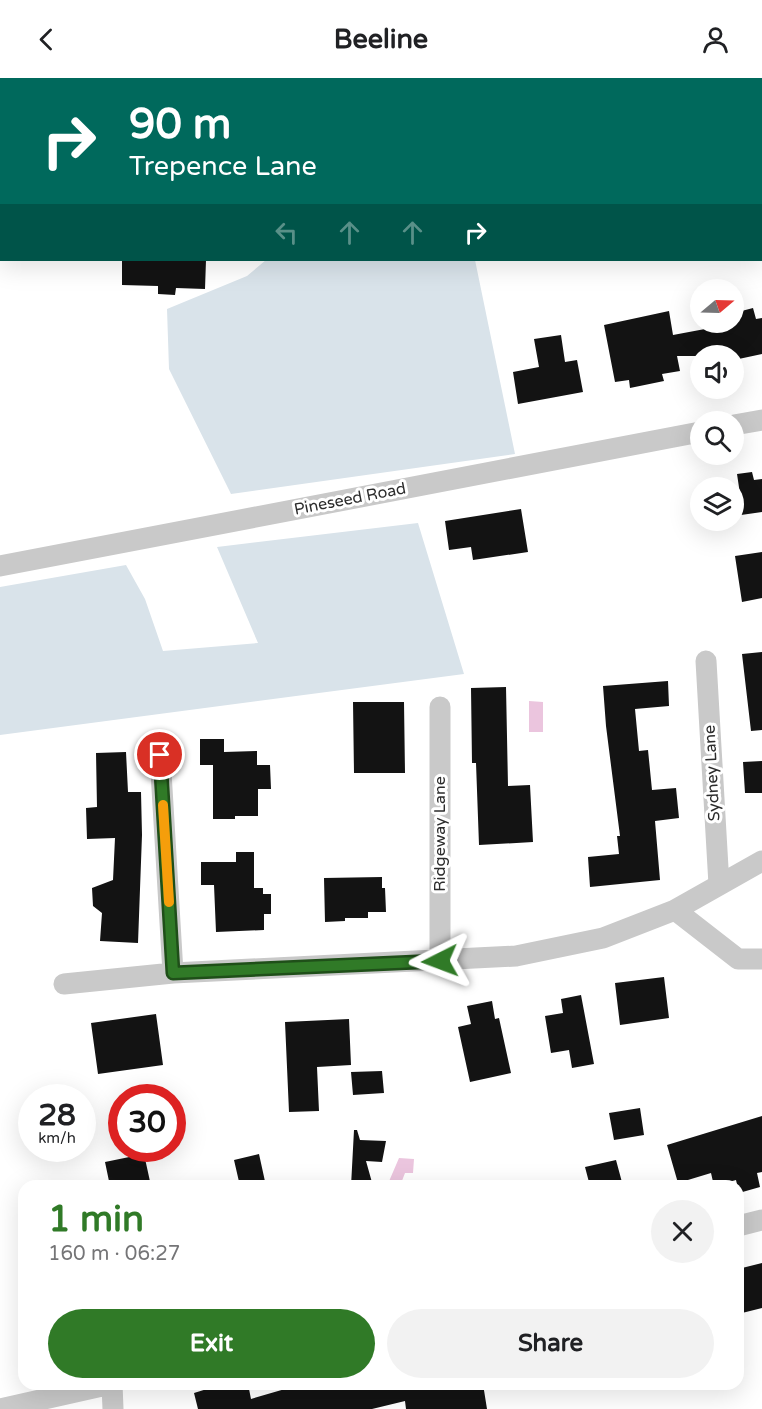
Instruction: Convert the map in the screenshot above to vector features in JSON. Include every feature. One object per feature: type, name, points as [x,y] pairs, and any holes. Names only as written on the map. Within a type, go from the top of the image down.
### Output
[{"type":"street","points":[[744,423],[762,420]]},
{"type":"street","name":"Pineseed Road","points":[[0,566],[690,434]]},
{"type":"street","name":"Sydney Lane","points":[[706,661],[719,885]]},
{"type":"street","name":"Ridgeway Lane","points":[[440,707],[440,961]]},
{"type":"street","points":[[160,755],[173,973]]},
{"type":"street","points":[[64,984],[173,973],[516,956],[603,938],[675,910],[762,861]]},
{"type":"street","points":[[675,910],[738,959],[762,959]]},
{"type":"street","points":[[744,1224],[762,1220]]},
{"type":"street","points":[[0,1409],[84,1390]]},
{"type":"street","points":[[112,1390],[114,1409]]},
{"type":"shaded area","points":[[265,261],[475,261],[515,454],[231,494],[169,369],[167,309],[247,276]]},
{"type":"shaded area","points":[[418,523],[464,674],[0,735],[0,587],[126,565],[145,599],[163,651],[258,643],[217,547]]},
{"type":"shaded area","points":[[529,701],[543,702],[543,732],[529,732]]},
{"type":"shaded area","points":[[399,1158],[414,1159],[413,1173],[405,1173],[402,1180],[390,1180]]},
{"type":"building","points":[[122,261],[206,261],[205,289],[176,288],[175,295],[158,294],[158,286],[122,285]]},
{"type":"building","points":[[753,308],[756,319],[762,318],[762,354],[744,358],[744,345],[690,345],[690,356],[677,356],[680,371],[662,374],[664,381],[630,388],[629,380],[615,382],[604,325],[669,311],[673,335],[690,332],[744,333],[744,310]]},
{"type":"building","points":[[561,335],[565,362],[577,360],[583,392],[518,404],[513,372],[539,367],[534,339]]},
{"type":"building","points":[[752,472],[754,480],[762,479],[762,512],[744,515],[744,477],[737,477],[737,474]]},
{"type":"building","points":[[521,509],[528,552],[473,560],[471,547],[449,550],[445,521]]},
{"type":"building","points":[[762,552],[762,598],[742,602],[735,556]]},
{"type":"building","points":[[762,652],[762,730],[751,731],[742,654]]},
{"type":"building","points":[[668,681],[669,706],[635,709],[639,751],[648,750],[652,790],[676,788],[679,818],[655,821],[660,880],[590,887],[588,857],[619,854],[617,836],[620,836],[603,686]]},
{"type":"building","points":[[506,687],[508,786],[530,785],[533,842],[479,845],[476,763],[472,763],[471,688]]},
{"type":"building","points":[[353,702],[404,702],[405,773],[354,773]]},
{"type":"building","points":[[200,739],[224,739],[224,752],[257,751],[257,765],[270,765],[271,789],[258,789],[258,816],[213,819],[213,765],[200,765]]},
{"type":"building","points":[[126,752],[128,792],[141,792],[142,835],[138,943],[100,941],[102,913],[93,906],[92,888],[113,880],[115,838],[87,839],[86,808],[97,807],[96,753]]},
{"type":"building","points":[[762,761],[762,793],[745,793],[743,762]]},
{"type":"building","points":[[236,852],[254,852],[254,888],[263,888],[263,894],[271,894],[271,914],[264,914],[264,930],[216,932],[214,885],[201,885],[201,862],[236,862]]},
{"type":"building","points":[[382,877],[386,912],[368,912],[368,918],[345,918],[345,921],[325,922],[324,878]]},
{"type":"building","points":[[664,977],[669,1018],[620,1025],[615,983]]},
{"type":"building","points":[[581,995],[594,1064],[572,1068],[569,1050],[551,1053],[545,1016],[563,1013],[561,999]]},
{"type":"building","points":[[492,1001],[495,1019],[499,1018],[511,1073],[470,1082],[458,1027],[471,1024],[467,1006]]},
{"type":"building","points":[[156,1014],[163,1065],[98,1074],[91,1023]]},
{"type":"building","points":[[349,1019],[351,1065],[317,1067],[319,1111],[289,1112],[285,1022]]},
{"type":"building","points":[[382,1071],[384,1093],[353,1095],[351,1072]]},
{"type":"building","points":[[640,1108],[644,1135],[614,1140],[609,1113]]},
{"type":"building","points":[[762,1116],[762,1172],[757,1173],[760,1187],[744,1192],[744,1180],[713,1180],[711,1173],[688,1180],[677,1180],[667,1145]]},
{"type":"building","points":[[354,1130],[357,1130],[360,1140],[386,1141],[382,1162],[366,1161],[371,1180],[351,1180]]},
{"type":"building","points":[[259,1154],[265,1180],[239,1180],[234,1160]]},
{"type":"building","points":[[616,1160],[621,1180],[588,1180],[585,1167]]},
{"type":"building","points":[[105,1162],[146,1162],[150,1180],[109,1180]]},
{"type":"building","points":[[762,1263],[762,1308],[744,1312],[744,1268]]},
{"type":"building","points":[[204,1390],[249,1390],[251,1399],[282,1390],[484,1390],[487,1409],[406,1409],[405,1401],[372,1409],[198,1409],[194,1393]]},
{"type":"slow traffic","points":[[163,805],[169,902]]},
{"type":"route","points":[[160,755],[173,973],[440,961]]}]
